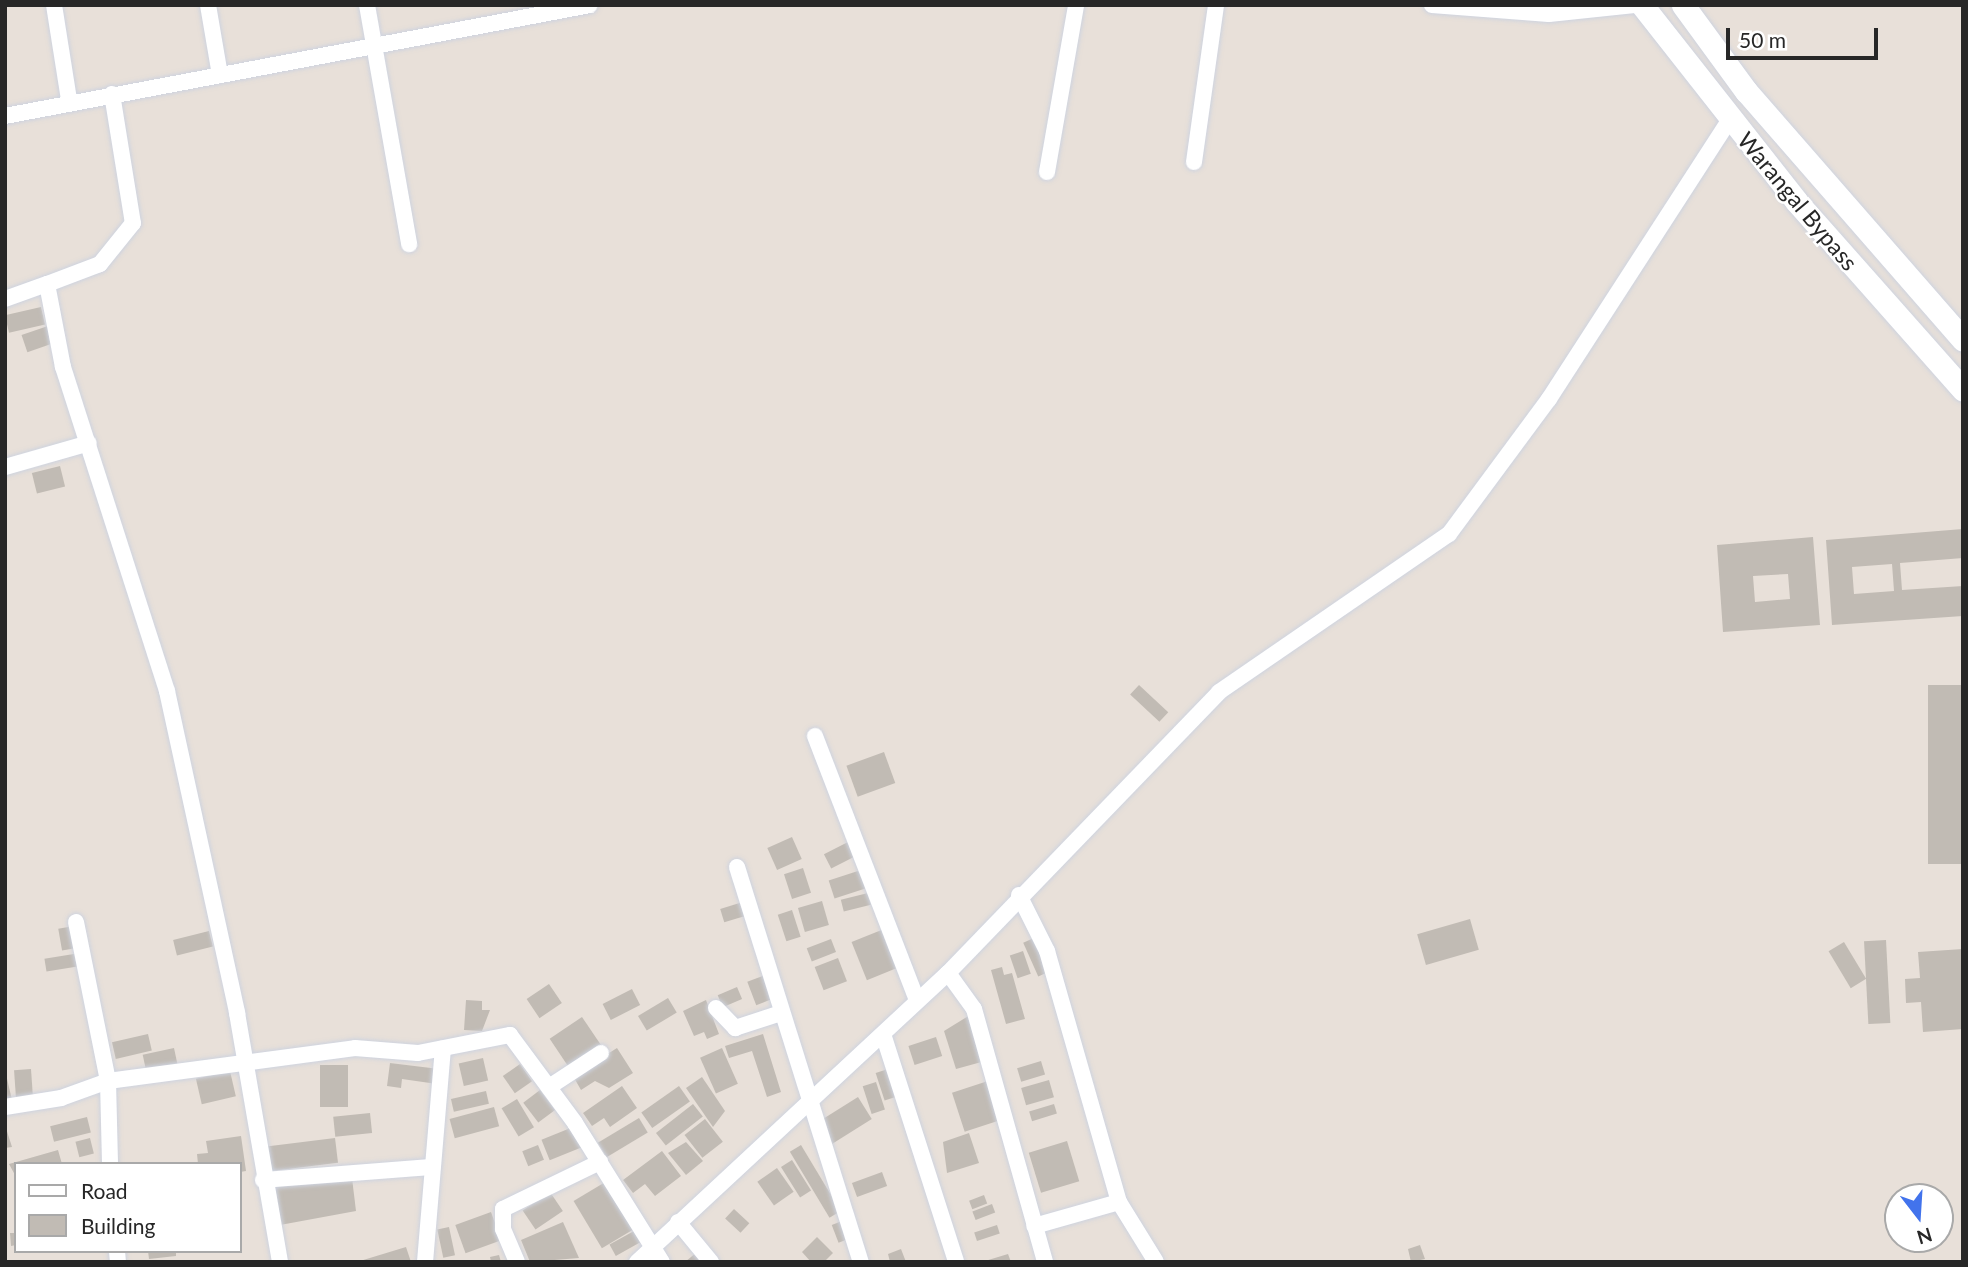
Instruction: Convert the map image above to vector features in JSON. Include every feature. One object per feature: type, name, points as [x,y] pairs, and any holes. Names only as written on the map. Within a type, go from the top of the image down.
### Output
[{"type":"main road","name":"Warangal Bypass","points":[[1642,5],[1730,119],[1963,390]]},
{"type":"main road","name":"Warangal Bypass","points":[[1683,5],[1746,91],[1963,340]]},
{"type":"street","points":[[54,5],[69,100]]},
{"type":"street","points":[[208,5],[220,75]]},
{"type":"street","points":[[367,5],[409,244]]},
{"type":"street","points":[[5,116],[69,100],[220,75],[590,5]]},
{"type":"street","points":[[1047,173],[1076,5]]},
{"type":"street","points":[[1194,162],[1216,5]]},
{"type":"street","points":[[1432,5],[1549,14],[1635,5]]},
{"type":"street","points":[[5,299],[100,264],[133,223],[113,94]]},
{"type":"street","points":[[637,1262],[948,973],[1019,895],[1219,692],[1449,534],[1549,399],[1730,119]]},
{"type":"street","points":[[47,284],[63,367],[167,691],[237,1013],[242,1065],[281,1262]]},
{"type":"street","points":[[5,467],[89,443]]},
{"type":"street","points":[[815,736],[918,1000]]},
{"type":"street","points":[[737,867],[808,1103],[861,1262]]},
{"type":"street","points":[[1019,895],[1047,951],[1119,1202],[1156,1262]]},
{"type":"street","points":[[76,922],[108,1081],[110,1162]]},
{"type":"street","points":[[948,973],[974,1009],[1045,1262]]},
{"type":"street","points":[[716,1008],[735,1028],[781,1013]]},
{"type":"street","points":[[883,1034],[956,1262]]},
{"type":"street","points":[[5,1107],[61,1098],[108,1081],[355,1048],[443,1049],[510,1035],[600,1162],[662,1262]]},
{"type":"street","points":[[425,1262],[443,1049]]},
{"type":"street","points":[[549,1087],[601,1053]]},
{"type":"street","points":[[517,1262],[503,1229],[503,1209],[600,1162]]},
{"type":"street","points":[[263,1180],[433,1167]]},
{"type":"street","points":[[1034,1226],[1119,1202]]},
{"type":"street","points":[[678,1222],[710,1262]]},
{"type":"building","points":[[41,307],[45,325],[9,333],[5,315]]},
{"type":"building","points":[[48,326],[54,343],[27,352],[22,335]]},
{"type":"building","points":[[60,466],[65,486],[37,493],[32,473]]},
{"type":"building","points":[[1963,529],[1963,558],[1900,563],[1902,590],[1963,586],[1963,616],[1832,625],[1826,540]],"holes":[[[1892,564],[1894,591],[1854,594],[1852,567]]]},
{"type":"building","points":[[1813,537],[1820,625],[1723,632],[1717,545]],"holes":[[[1788,574],[1790,599],[1755,602],[1753,576]]]},
{"type":"building","points":[[1139,685],[1168,712],[1159,722],[1130,695]]},
{"type":"building","points":[[1928,685],[1963,685],[1963,864],[1928,864]]},
{"type":"building","points":[[884,752],[895,783],[858,797],[846,766]]},
{"type":"building","points":[[792,837],[802,859],[777,870],[767,848]]},
{"type":"building","points":[[848,842],[855,856],[831,869],[824,854]]},
{"type":"building","points":[[803,868],[811,893],[792,899],[784,874]]},
{"type":"building","points":[[861,870],[867,888],[835,899],[829,881]]},
{"type":"building","points":[[868,893],[871,905],[844,911],[841,900]]},
{"type":"building","points":[[746,901],[750,914],[724,922],[720,909]]},
{"type":"building","points":[[822,901],[829,925],[805,932],[798,908]]},
{"type":"building","points":[[792,910],[801,937],[786,941],[778,915]]},
{"type":"building","points":[[1470,919],[1479,950],[1426,965],[1417,934]]},
{"type":"building","points":[[74,926],[78,948],[62,950],[58,929]]},
{"type":"building","points":[[884,929],[899,967],[867,980],[852,942]]},
{"type":"building","points":[[209,931],[213,947],[177,955],[173,940]]},
{"type":"building","points":[[1036,937],[1051,971],[1038,976],[1023,943]]},
{"type":"building","points":[[831,939],[836,952],[812,961],[807,948]]},
{"type":"building","points":[[1886,940],[1890,1023],[1868,1024],[1864,941]]},
{"type":"building","points":[[1844,942],[1866,979],[1851,988],[1829,951]]},
{"type":"building","points":[[1963,949],[1963,1029],[1923,1032],[1921,1002],[1906,1003],[1905,979],[1920,978],[1918,952]]},
{"type":"building","points":[[1023,951],[1031,974],[1018,978],[1010,956]]},
{"type":"building","points":[[80,953],[82,966],[46,971],[44,959]]},
{"type":"building","points":[[838,958],[847,981],[824,990],[815,967]]},
{"type":"building","points":[[1002,967],[1004,975],[1012,973],[1025,1019],[1006,1024],[991,970]]},
{"type":"building","points":[[765,975],[774,998],[756,1005],[747,982]]},
{"type":"building","points":[[549,984],[562,1003],[539,1018],[527,999]]},
{"type":"building","points":[[737,987],[742,999],[723,1007],[718,995]]},
{"type":"building","points":[[632,989],[640,1005],[611,1020],[603,1004]]},
{"type":"building","points":[[668,998],[677,1013],[647,1031],[638,1016]]},
{"type":"building","points":[[466,1000],[482,1001],[482,1010],[490,1010],[482,1031],[464,1030]]},
{"type":"building","points":[[706,1000],[719,1034],[707,1039],[704,1032],[694,1036],[683,1011]]},
{"type":"building","points":[[970,1015],[985,1061],[956,1069],[944,1031]]},
{"type":"building","points":[[582,1017],[602,1047],[570,1069],[550,1039]]},
{"type":"building","points":[[148,1034],[152,1051],[116,1059],[112,1042]]},
{"type":"building","points":[[763,1034],[781,1092],[767,1097],[752,1051],[729,1058],[725,1046]]},
{"type":"building","points":[[936,1037],[942,1056],[915,1065],[908,1046]]},
{"type":"building","points":[[174,1048],[178,1067],[147,1073],[143,1055]]},
{"type":"building","points":[[617,1048],[633,1073],[609,1088],[595,1081],[581,1090],[573,1076]]},
{"type":"building","points":[[722,1048],[738,1084],[716,1093],[700,1058]]},
{"type":"building","points":[[483,1058],[488,1080],[464,1086],[459,1064]]},
{"type":"building","points":[[1041,1061],[1045,1074],[1021,1082],[1017,1068]]},
{"type":"building","points":[[390,1063],[439,1069],[437,1084],[402,1079],[401,1088],[387,1086]]},
{"type":"building","points":[[520,1064],[532,1081],[515,1093],[503,1076]]},
{"type":"building","points":[[320,1065],[348,1065],[348,1107],[320,1107]]},
{"type":"building","points":[[31,1069],[33,1098],[16,1099],[14,1070]]},
{"type":"building","points":[[888,1069],[897,1097],[885,1101],[876,1073]]},
{"type":"building","points":[[5,1070],[12,1100],[5,1101]]},
{"type":"building","points":[[230,1071],[236,1096],[202,1104],[196,1079]]},
{"type":"building","points":[[702,1077],[725,1111],[713,1127],[686,1088]]},
{"type":"building","points":[[991,1080],[1004,1119],[965,1132],[952,1093]]},
{"type":"building","points":[[1049,1080],[1054,1097],[1026,1105],[1021,1088]]},
{"type":"building","points":[[876,1082],[885,1110],[872,1114],[863,1086]]},
{"type":"building","points":[[622,1086],[637,1108],[610,1127],[604,1118],[592,1126],[583,1113]]},
{"type":"building","points":[[679,1086],[690,1102],[652,1128],[641,1112]]},
{"type":"building","points":[[540,1090],[555,1110],[538,1123],[523,1103]]},
{"type":"building","points":[[486,1091],[489,1104],[454,1112],[451,1099]]},
{"type":"building","points":[[858,1097],[872,1119],[832,1144],[818,1122]]},
{"type":"building","points":[[517,1099],[534,1127],[519,1137],[502,1108]]},
{"type":"building","points":[[693,1104],[703,1117],[666,1146],[656,1133]]},
{"type":"building","points":[[1054,1104],[1057,1114],[1032,1121],[1029,1112]]},
{"type":"building","points":[[494,1107],[499,1126],[455,1138],[450,1119]]},
{"type":"building","points":[[370,1113],[372,1133],[335,1137],[333,1117]]},
{"type":"building","points":[[87,1117],[91,1133],[54,1142],[50,1126]]},
{"type":"building","points":[[639,1118],[648,1133],[607,1157],[598,1143]]},
{"type":"building","points":[[705,1119],[723,1142],[702,1158],[685,1135]]},
{"type":"building","points":[[5,1125],[12,1147],[5,1148]]},
{"type":"building","points":[[573,1127],[581,1147],[550,1160],[541,1140]]},
{"type":"building","points":[[969,1133],[979,1163],[947,1173],[943,1142]]},
{"type":"building","points":[[241,1136],[246,1171],[242,1172],[242,1162],[198,1162],[197,1154],[208,1153],[206,1141]]},
{"type":"building","points":[[90,1138],[94,1154],[79,1157],[75,1142]]},
{"type":"building","points":[[335,1138],[338,1163],[270,1171],[267,1146]]},
{"type":"building","points":[[1067,1141],[1079,1181],[1041,1193],[1029,1153]]},
{"type":"building","points":[[686,1142],[703,1161],[686,1175],[668,1153]]},
{"type":"building","points":[[538,1145],[544,1160],[528,1166],[522,1151]]},
{"type":"building","points":[[801,1145],[841,1211],[830,1218],[790,1152]]},
{"type":"building","points":[[58,1150],[61,1162],[16,1162]]},
{"type":"building","points":[[662,1151],[681,1176],[655,1196],[645,1184],[633,1193],[623,1180]]},
{"type":"building","points":[[792,1160],[811,1191],[800,1197],[781,1167]]},
{"type":"building","points":[[777,1168],[794,1192],[774,1206],[757,1182]]},
{"type":"building","points":[[882,1172],[887,1186],[857,1197],[852,1183]]},
{"type":"building","points":[[352,1178],[356,1211],[280,1225],[275,1186]]},
{"type":"building","points":[[607,1181],[635,1228],[602,1248],[574,1201]]},
{"type":"building","points":[[550,1192],[563,1211],[536,1230],[523,1210]]},
{"type":"building","points":[[984,1195],[987,1203],[972,1209],[969,1201]]},
{"type":"building","points":[[992,1204],[995,1212],[976,1220],[972,1212]]},
{"type":"building","points":[[734,1209],[749,1223],[740,1233],[725,1219]]},
{"type":"building","points":[[491,1212],[501,1240],[466,1253],[455,1225]]},
{"type":"building","points":[[842,1221],[849,1239],[839,1243],[832,1225]]},
{"type":"building","points":[[563,1222],[579,1258],[530,1262],[521,1240]]},
{"type":"building","points":[[997,1225],[1000,1234],[977,1241],[974,1232]]},
{"type":"building","points":[[449,1227],[455,1255],[443,1258],[437,1229]]},
{"type":"building","points":[[634,1231],[640,1242],[616,1256],[610,1245]]},
{"type":"building","points":[[10,1233],[14,1233],[14,1245],[11,1246]]},
{"type":"building","points":[[817,1237],[833,1253],[824,1262],[811,1262],[802,1252]]},
{"type":"building","points":[[1420,1245],[1425,1259],[1411,1262],[1408,1249]]},
{"type":"building","points":[[406,1247],[411,1262],[360,1262],[360,1261]]},
{"type":"building","points":[[901,1249],[906,1262],[890,1262],[888,1254]]},
{"type":"building","points":[[697,1252],[705,1262],[685,1262]]},
{"type":"building","points":[[148,1253],[176,1253],[176,1256],[149,1259]]},
{"type":"building","points":[[1008,1254],[1011,1262],[985,1262],[985,1261]]},
{"type":"building","points":[[499,1255],[501,1262],[491,1262],[490,1257]]}]
